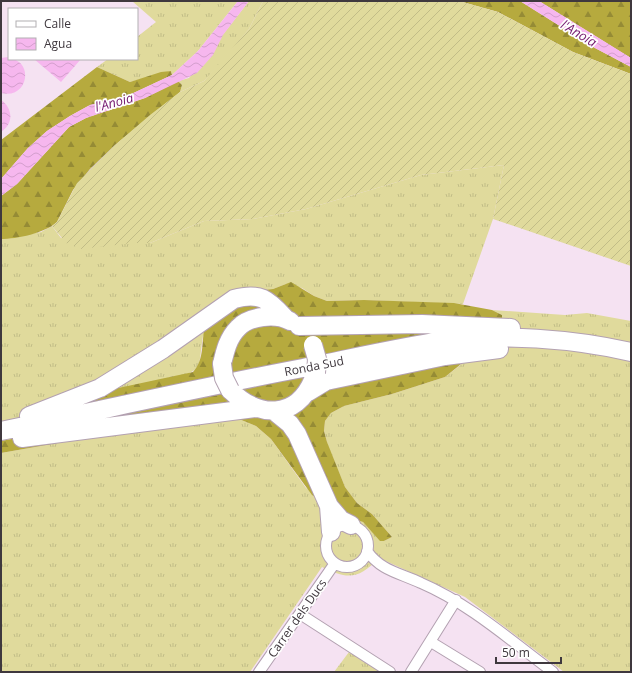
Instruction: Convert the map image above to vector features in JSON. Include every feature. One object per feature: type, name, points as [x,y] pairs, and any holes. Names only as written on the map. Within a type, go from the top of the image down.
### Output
[{"type":"highway","points":[[1,424],[37,413],[100,388],[163,349],[234,299],[246,296],[259,296],[271,302],[314,346],[317,359],[316,373],[303,398],[294,422],[297,434]]},
{"type":"highway","points":[[351,525],[341,520],[330,506],[297,434],[290,424],[274,411],[256,408],[245,403],[230,390],[224,378],[222,364],[225,346],[238,327],[249,321],[266,316],[292,322],[492,326],[631,344]]},
{"type":"highway","name":"Ronda Sud","points":[[1,431],[268,375],[443,341],[497,338],[550,340],[614,348],[631,352]]},
{"type":"highway","points":[[274,411],[303,398],[326,381],[445,356],[496,349],[550,348],[631,358]]},
{"type":"highway","points":[[1,440],[256,408]]},
{"type":"highway","points":[[330,506],[331,532]]},
{"type":"street","points":[[351,525],[363,532],[368,544],[365,557],[354,565],[348,567],[335,563],[327,552],[327,538],[331,532],[340,526],[351,525]]},
{"type":"street","points":[[367,551],[374,561],[382,567],[422,583],[456,600],[553,672]]},
{"type":"street","name":"Carrer dels Ducs","points":[[259,672],[335,563]]},
{"type":"street","points":[[411,672],[456,600]]},
{"type":"street","points":[[300,614],[390,672]]},
{"type":"street","points":[[431,642],[480,672]]},
{"type":"green space","points":[[132,1],[238,1],[198,51],[172,75],[171,71],[130,82],[97,67],[107,60],[138,60],[138,36],[156,22]]},
{"type":"green space","points":[[249,1],[263,1],[249,29],[204,81],[180,92],[182,85],[178,81],[189,78]]},
{"type":"green space","points":[[263,1],[459,1],[498,12],[573,52],[631,74],[631,266],[493,219],[504,165],[421,175],[306,209],[253,219],[204,221],[150,243],[133,243],[81,249],[66,243],[52,226],[57,222],[77,183],[115,145],[150,115],[180,92],[204,81],[249,29]]},
{"type":"green space","points":[[459,1],[520,1],[595,48],[631,67],[631,74],[573,52],[498,12]]},
{"type":"green space","points":[[539,1],[631,1],[631,58],[621,52]]},
{"type":"green space","points":[[97,67],[130,82],[161,72],[171,71],[172,75],[127,96],[90,105],[70,116],[47,131],[28,148],[1,179],[1,140]]},
{"type":"green space","points":[[178,81],[182,85],[180,92],[115,145],[90,169],[73,190],[57,222],[52,226],[30,235],[1,239],[1,196],[17,184],[69,127],[86,118],[145,98]]},
{"type":"green space","points":[[504,165],[493,219],[463,304],[364,300],[327,301],[314,296],[302,288],[286,284],[273,289],[263,290],[203,336],[200,361],[195,370],[189,373],[170,377],[37,434],[1,441],[1,239],[41,232],[52,226],[61,238],[150,243],[204,221],[253,219],[306,209],[421,175]]},
{"type":"green space","points":[[291,282],[314,296],[327,301],[364,300],[454,303],[492,310],[502,315],[502,319],[466,360],[445,377],[392,394],[344,406],[331,413],[325,421],[324,431],[327,442],[345,487],[357,503],[372,514],[392,537],[384,541],[380,541],[363,522],[349,517],[312,495],[271,439],[256,426],[234,417],[92,437],[1,453],[1,441],[37,434],[95,393],[193,372],[197,367],[201,356],[205,326],[263,290],[273,289]]},
{"type":"green space","points":[[492,310],[565,315],[587,313],[631,321],[631,672],[564,672],[465,597],[379,558],[359,574],[353,575],[339,574],[322,567],[250,672],[1,672],[1,453],[92,437],[234,417],[256,426],[271,439],[306,488],[363,522],[380,540],[384,541],[392,537],[372,514],[357,503],[345,487],[328,446],[324,431],[325,421],[331,413],[344,406],[392,394],[445,377],[463,363],[502,315]]},
{"type":"green space","points":[[349,652],[381,672],[334,672]]},
{"type":"water","name":"l'Anoia","points":[[238,1],[249,1],[223,35],[213,55],[197,73],[145,98],[86,118],[69,127],[17,184],[1,196],[1,179],[28,148],[47,131],[90,105],[127,96],[172,75],[198,51]]},
{"type":"water","name":"l'Anoia","points":[[520,1],[539,1],[631,58],[631,67],[595,48]]},
{"type":"water","points":[[8,57],[8,60],[17,61],[22,65],[25,72],[25,79],[18,91],[10,94],[1,93],[1,58]]},
{"type":"water","points":[[35,60],[80,60],[61,82]]},
{"type":"water","points":[[1,100],[8,107],[10,112],[10,120],[5,129],[1,132]]}]
